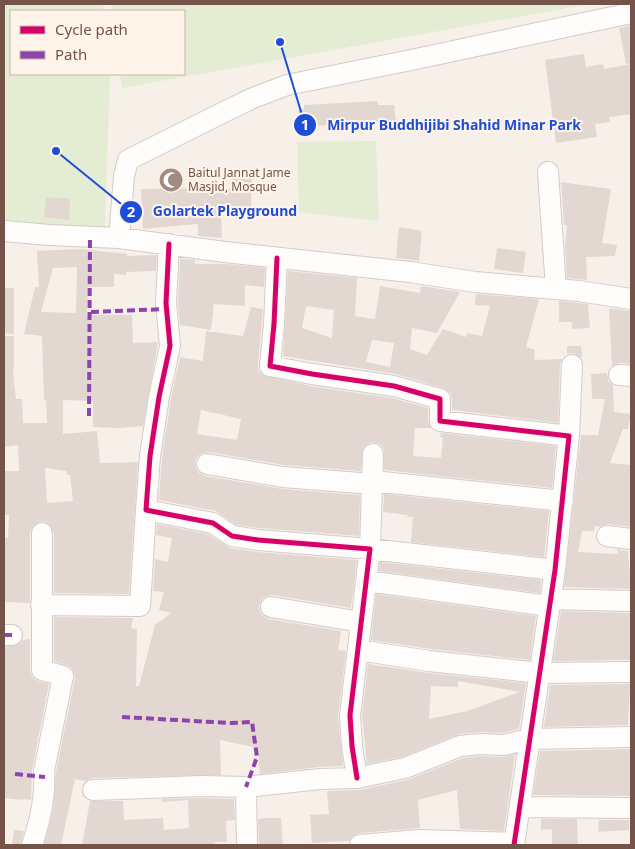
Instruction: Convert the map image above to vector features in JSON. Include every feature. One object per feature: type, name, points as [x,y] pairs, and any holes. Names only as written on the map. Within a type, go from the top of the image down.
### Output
[{"type":"street","points":[[118,238],[124,176],[128,160],[253,98],[287,85],[425,58],[631,13]]},
{"type":"street","points":[[548,172],[556,289]]},
{"type":"street","points":[[4,231],[49,236],[118,238],[410,272],[475,282],[556,289],[631,299]]},
{"type":"street","points":[[41,605],[140,606],[150,456],[159,397],[170,346],[166,303],[169,244]]},
{"type":"street","points":[[277,258],[270,366],[394,386],[440,399],[440,421],[569,436]]},
{"type":"street","points":[[360,845],[420,840],[514,844],[555,570],[569,436],[572,365]]},
{"type":"street","points":[[357,778],[350,715],[370,549],[373,454]]},
{"type":"street","points":[[207,464],[283,477],[373,482],[563,500]]},
{"type":"street","points":[[146,510],[213,523],[232,536],[258,540],[370,549],[555,570]]},
{"type":"street","points":[[32,845],[41,812],[45,786],[44,771],[63,676],[42,670],[42,532]]},
{"type":"street","points":[[607,536],[631,539]]},
{"type":"street","points":[[367,581],[549,602],[631,601]]},
{"type":"street","points":[[271,607],[361,622]]},
{"type":"street","points":[[358,650],[429,661],[540,673],[631,672]]},
{"type":"street","points":[[93,790],[201,786],[246,787],[320,779],[357,778],[405,768],[460,746],[480,744],[504,745],[529,740],[631,737]]},
{"type":"street","points":[[246,787],[248,845]]},
{"type":"street","points":[[520,807],[631,808]]},
{"type":"green space","points":[[4,4],[103,4],[104,10],[10,10],[10,75],[110,75],[105,226],[76,231],[4,222]]},
{"type":"green space","points":[[112,4],[590,4],[122,88],[120,75],[185,75],[185,10],[113,10]]},
{"type":"green space","points":[[376,141],[379,221],[299,212],[297,142]]},
{"type":"building","points":[[631,25],[631,63],[626,64],[619,28]]},
{"type":"building","points":[[584,54],[586,67],[603,64],[604,69],[631,64],[631,114],[609,117],[610,122],[595,124],[597,137],[556,143],[545,60]]},
{"type":"building","points":[[377,101],[378,105],[394,105],[396,121],[299,127],[298,110],[304,109],[304,105]]},
{"type":"building","points":[[232,169],[252,170],[251,211],[221,211],[222,238],[198,236],[198,224],[143,229],[141,189],[232,188]]},
{"type":"building","points":[[561,182],[611,189],[602,243],[617,245],[615,256],[586,257],[587,280],[567,278],[565,245],[567,225],[564,225]]},
{"type":"building","points":[[46,197],[70,199],[69,220],[44,217]]},
{"type":"building","points":[[399,227],[422,231],[419,261],[396,258]]},
{"type":"building","points":[[497,248],[526,252],[523,273],[494,269]]},
{"type":"building","points":[[81,249],[127,254],[127,256],[157,255],[156,271],[126,272],[126,275],[114,274],[114,287],[88,287],[87,315],[132,315],[133,343],[158,342],[143,426],[120,428],[93,427],[93,401],[63,400],[63,434],[97,431],[100,463],[138,462],[129,594],[54,593],[54,533],[48,523],[42,521],[32,527],[30,533],[30,603],[4,602],[4,538],[8,538],[9,515],[4,515],[4,471],[19,471],[18,445],[4,447],[4,336],[14,336],[13,370],[16,399],[22,399],[23,423],[47,423],[46,400],[44,400],[42,336],[24,334],[35,287],[39,287],[37,251]],"holes":[[[77,267],[76,313],[41,312],[53,268]],[[45,468],[66,471],[67,475],[70,475],[73,501],[47,503]]]},
{"type":"building","points":[[180,259],[195,260],[195,264],[226,264],[265,268],[264,287],[245,285],[245,306],[214,304],[211,330],[180,325],[178,303]]},
{"type":"building","points":[[288,271],[357,278],[355,316],[375,319],[380,286],[420,293],[421,286],[460,292],[437,333],[412,328],[410,349],[427,355],[443,329],[466,337],[467,333],[482,336],[490,306],[475,305],[476,294],[539,299],[526,347],[535,350],[534,360],[562,359],[560,364],[558,423],[452,410],[450,392],[443,388],[396,374],[283,356]],"holes":[[[306,306],[334,310],[332,338],[302,328]],[[372,340],[394,343],[390,367],[366,362]]]},
{"type":"building","points":[[4,288],[14,288],[14,334],[4,333]]},
{"type":"building","points":[[559,301],[588,304],[590,328],[572,329],[572,322],[559,322]]},
{"type":"building","points":[[251,307],[263,309],[258,365],[259,371],[263,375],[310,386],[392,398],[428,408],[428,421],[431,428],[415,428],[413,456],[441,458],[443,438],[440,437],[441,433],[556,446],[552,488],[384,470],[384,449],[380,444],[373,442],[363,448],[361,471],[284,465],[209,452],[198,456],[195,462],[199,473],[205,476],[282,489],[360,495],[359,536],[236,525],[216,511],[159,500],[162,457],[180,357],[203,361],[206,331],[243,336]],"holes":[[[201,410],[241,419],[237,440],[197,434]]]},
{"type":"building","points":[[609,308],[631,311],[631,364],[620,363],[612,366]]},
{"type":"building","points":[[567,346],[581,346],[582,358],[573,353],[567,354]]},
{"type":"building","points":[[607,373],[608,380],[613,385],[614,412],[631,414],[628,429],[623,429],[610,463],[631,465],[631,527],[608,524],[599,527],[595,526],[594,531],[582,531],[578,552],[618,554],[617,549],[628,551],[631,589],[564,587],[581,435],[598,435],[605,399],[592,399],[591,374]]},
{"type":"building","points":[[384,494],[549,511],[544,557],[411,542],[413,517],[383,512]]},
{"type":"building","points":[[157,524],[208,534],[230,548],[357,560],[351,608],[273,595],[262,599],[259,606],[263,616],[269,619],[341,631],[338,650],[346,651],[338,716],[343,766],[260,774],[258,748],[220,740],[221,775],[93,778],[85,781],[75,779],[61,845],[44,845],[53,810],[56,772],[75,678],[71,667],[54,661],[54,617],[133,618],[131,628],[137,629],[136,686],[139,686],[155,625],[171,613],[159,610],[164,592],[153,591],[155,559],[168,562],[172,538],[156,535]]},
{"type":"building","points":[[380,562],[541,580],[540,593],[379,571]]},
{"type":"building","points":[[376,594],[536,616],[530,660],[371,640]]},
{"type":"building","points":[[561,611],[631,613],[631,660],[553,661]]},
{"type":"building","points":[[30,639],[30,670],[32,677],[49,684],[32,769],[31,800],[23,800],[4,798],[4,647],[17,645],[23,640]]},
{"type":"building","points":[[368,664],[428,673],[526,683],[519,729],[503,733],[480,732],[459,734],[402,757],[367,764],[362,715]],"holes":[[[458,681],[520,692],[467,711],[429,719],[431,686],[458,687]]]},
{"type":"building","points":[[630,684],[628,725],[544,727],[550,685]]},
{"type":"building","points":[[631,749],[631,796],[533,795],[540,751]]},
{"type":"building","points":[[515,754],[504,831],[460,829],[457,790],[418,800],[420,828],[359,833],[349,841],[312,843],[310,815],[329,814],[327,791],[359,790],[407,780],[463,758],[480,756],[504,757]]},
{"type":"building","points":[[162,799],[234,799],[235,820],[226,821],[227,842],[215,842],[215,845],[82,845],[90,801],[123,801],[124,820],[163,818],[164,830],[189,828],[188,800],[162,802]]},
{"type":"building","points":[[281,818],[283,845],[259,845],[258,819]]},
{"type":"building","points":[[541,819],[577,819],[578,845],[552,845],[552,829],[541,830]]},
{"type":"building","points":[[599,820],[629,820],[629,830],[598,832]]},
{"type":"building","points":[[14,830],[24,831],[20,845],[12,845]]},
{"type":"marked path","points":[[89,416],[90,236]]},
{"type":"marked path","points":[[91,312],[167,309]]},
{"type":"marked path","points":[[4,635],[12,635]]},
{"type":"marked path","points":[[122,717],[230,723],[252,722],[257,757],[246,787]]},
{"type":"marked path","points":[[15,774],[45,777]]},
{"type":"cycle path","points":[[169,244],[166,303],[170,346],[159,397],[150,456],[146,510],[213,523],[232,536],[258,540],[370,549],[350,715],[357,778]]},
{"type":"cycle path","points":[[277,258],[270,366],[394,386],[440,399],[440,421],[569,436],[555,570],[514,845]]},
{"type":"place","name":"Mirpur Buddhijibi Shahid Minar Park","points":[[280,42]]},
{"type":"place","name":"Golartek Playground","points":[[56,151]]},
{"type":"place","name":"Baitul Jannat Jame Masjid, Mosque","points":[[171,180]]}]
